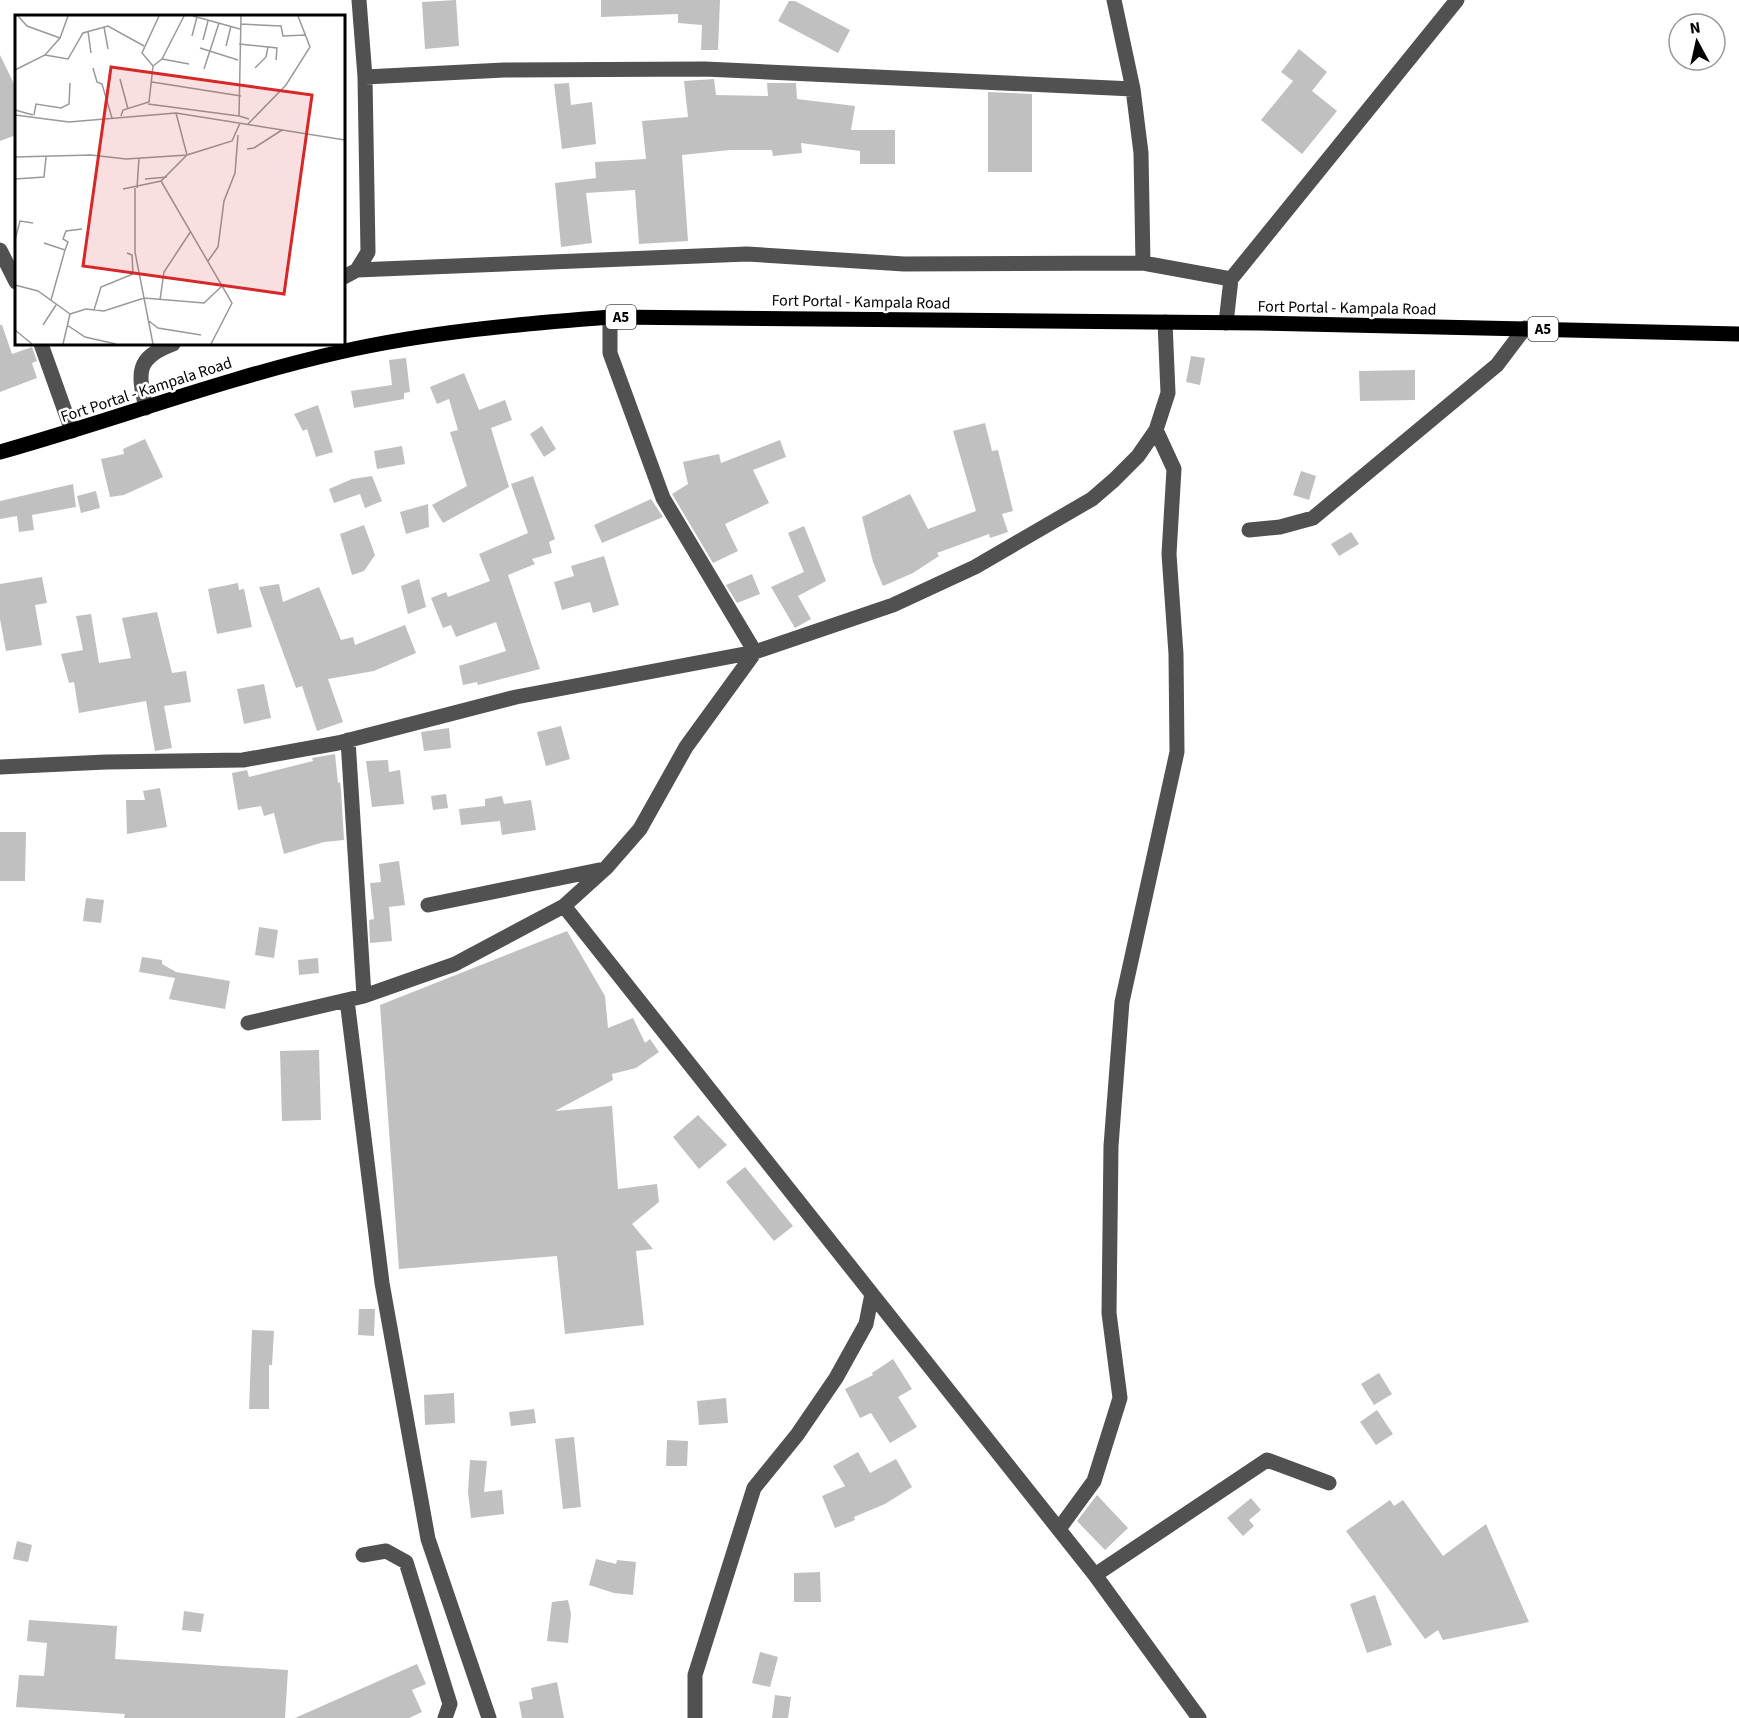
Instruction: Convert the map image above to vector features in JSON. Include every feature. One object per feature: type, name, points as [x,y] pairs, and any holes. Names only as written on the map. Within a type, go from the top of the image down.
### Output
[{"type":"main road","name":"Fort Portal - Kampala Road","points":[[0,452],[257,372],[342,351],[514,324],[610,317],[1347,324],[1739,334]]},
{"type":"street","points":[[350,273],[368,252],[365,78],[359,0]]},
{"type":"street","points":[[1114,0],[1133,89],[1141,153],[1143,263]]},
{"type":"street","points":[[1226,323],[1232,279],[1457,0]]},
{"type":"street","points":[[365,78],[504,70],[705,69],[1133,89]]},
{"type":"street","points":[[0,250],[15,280]]},
{"type":"street","points":[[350,273],[747,254],[904,264],[1143,263],[1232,279]]},
{"type":"street","points":[[610,317],[610,353],[663,498],[755,652]]},
{"type":"street","points":[[0,767],[106,762],[243,760],[348,740],[516,697],[755,652],[894,605],[975,567],[1092,498],[1138,456],[1156,430],[1168,393],[1165,322]]},
{"type":"street","points":[[1249,530],[1280,527],[1313,518],[1497,365],[1525,328]]},
{"type":"street","points":[[41,345],[72,431]]},
{"type":"street","points":[[146,408],[139,377],[141,366],[156,350],[170,345]]},
{"type":"street","points":[[1059,1529],[1094,1481],[1120,1398],[1109,1313],[1111,1146],[1122,1002],[1177,752],[1176,654],[1169,554],[1174,469],[1156,430]]},
{"type":"street","points":[[248,1023],[364,996],[455,964],[564,906],[606,868],[640,829],[686,747],[755,652]]},
{"type":"street","points":[[348,740],[364,996]]},
{"type":"street","points":[[428,905],[606,868]]},
{"type":"street","points":[[564,906],[1095,1575],[1199,1718]]},
{"type":"street","points":[[347,1000],[382,1283],[428,1539],[489,1718]]},
{"type":"street","points":[[695,1718],[695,1675],[754,1488],[797,1435],[836,1378],[866,1324],[872,1294]]},
{"type":"street","points":[[1095,1575],[1267,1460],[1329,1483]]},
{"type":"street","points":[[363,1555],[386,1551],[406,1562],[450,1704],[445,1718]]},
{"type":"building","points":[[456,0],[459,46],[425,49],[422,2]]},
{"type":"building","points":[[601,0],[720,0],[718,50],[701,50],[702,25],[678,23],[678,14],[601,17]]},
{"type":"building","points":[[789,1],[795,1],[850,30],[838,53],[778,21]]},
{"type":"building","points":[[1299,49],[1327,72],[1312,91],[1337,111],[1302,154],[1261,120],[1293,81],[1281,72]]},
{"type":"building","points":[[0,55],[15,86],[15,135],[0,141]]},
{"type":"building","points":[[714,79],[716,95],[768,96],[767,83],[796,83],[797,99],[855,106],[851,130],[895,130],[895,164],[860,164],[860,151],[801,143],[802,153],[773,156],[772,150],[730,150],[682,155],[688,241],[639,244],[635,190],[586,193],[592,243],[561,247],[555,183],[596,178],[595,162],[646,159],[642,121],[688,117],[684,81]]},
{"type":"building","points":[[569,83],[571,105],[592,102],[596,144],[562,149],[554,84]]},
{"type":"building","points":[[988,92],[1032,94],[1032,172],[988,172]]},
{"type":"building","points":[[0,325],[2,325],[12,354],[32,347],[37,361],[32,363],[37,378],[0,392]]},
{"type":"building","points":[[1191,356],[1205,358],[1200,385],[1186,382]]},
{"type":"building","points":[[406,358],[410,392],[404,393],[404,399],[354,408],[351,391],[392,385],[389,360]]},
{"type":"building","points":[[1415,370],[1415,400],[1360,401],[1359,371]]},
{"type":"building","points":[[464,373],[479,410],[505,400],[512,420],[491,428],[509,487],[443,523],[432,505],[467,486],[450,432],[458,430],[449,399],[437,404],[430,387]]},
{"type":"building","points":[[318,405],[333,452],[316,457],[307,429],[303,431],[294,414]]},
{"type":"building","points":[[985,423],[992,451],[998,450],[1013,511],[1002,514],[1008,532],[990,538],[989,534],[937,553],[939,556],[913,573],[883,586],[873,562],[862,517],[910,494],[928,529],[976,511],[953,431]]},
{"type":"building","points":[[542,426],[556,449],[544,457],[530,434]]},
{"type":"building","points":[[145,439],[163,477],[124,495],[110,497],[101,459],[124,454],[123,449]]},
{"type":"building","points":[[780,440],[786,457],[753,470],[769,503],[725,524],[738,551],[713,563],[672,494],[688,484],[683,462],[719,454],[721,463]]},
{"type":"building","points":[[402,446],[405,464],[377,469],[374,451]]},
{"type":"building","points":[[1301,471],[1316,476],[1309,500],[1293,495]]},
{"type":"building","points":[[372,476],[382,501],[365,508],[360,494],[334,503],[329,489],[352,479]]},
{"type":"building","points":[[533,476],[555,539],[549,542],[552,553],[532,559],[535,564],[508,575],[540,669],[478,685],[477,682],[463,685],[459,666],[506,651],[496,622],[456,637],[451,625],[443,628],[431,598],[446,592],[448,597],[490,581],[479,554],[528,533],[511,484]]},
{"type":"building","points":[[73,484],[76,507],[32,515],[34,530],[19,532],[17,516],[0,519],[0,501]]},
{"type":"building","points":[[96,491],[100,508],[81,513],[77,496]]},
{"type":"building","points":[[651,499],[663,517],[602,543],[594,525]]},
{"type":"building","points":[[428,504],[429,527],[406,534],[400,512]]},
{"type":"building","points":[[364,525],[375,555],[364,571],[352,575],[340,534]]},
{"type":"building","points":[[804,526],[826,581],[798,596],[811,619],[795,628],[771,587],[804,572],[788,533]]},
{"type":"building","points":[[1351,532],[1359,544],[1339,556],[1331,544]]},
{"type":"building","points":[[604,556],[619,605],[593,613],[590,602],[562,610],[554,582],[574,576],[571,566]]},
{"type":"building","points":[[752,574],[760,594],[737,603],[726,585]]},
{"type":"building","points":[[42,577],[47,603],[35,605],[42,645],[6,651],[0,619],[0,584]]},
{"type":"building","points":[[419,579],[426,607],[408,614],[401,586]]},
{"type":"building","points":[[238,583],[239,590],[244,589],[252,627],[217,634],[208,589]]},
{"type":"building","points":[[279,584],[283,602],[319,587],[341,640],[353,637],[355,645],[405,625],[416,653],[374,671],[328,679],[343,722],[317,731],[302,686],[296,688],[259,587]]},
{"type":"building","points":[[157,612],[172,673],[186,671],[191,702],[164,706],[172,748],[155,751],[146,701],[79,713],[74,682],[69,683],[61,654],[83,650],[76,616],[91,614],[99,663],[131,658],[122,618]]},
{"type":"building","points":[[264,684],[271,718],[244,724],[237,689]]},
{"type":"building","points":[[561,726],[570,759],[546,766],[537,732]]},
{"type":"building","points":[[449,728],[451,748],[424,751],[421,732]]},
{"type":"building","points":[[335,754],[338,783],[340,782],[341,790],[344,840],[324,842],[284,854],[274,813],[264,816],[261,806],[238,810],[232,773],[247,770],[249,777],[313,761],[312,758]]},
{"type":"building","points":[[388,760],[389,772],[400,770],[404,804],[372,807],[366,761]]},
{"type":"building","points":[[160,788],[167,827],[127,834],[126,800],[145,800],[143,791]]},
{"type":"building","points":[[446,794],[448,808],[433,810],[431,796]]},
{"type":"building","points":[[502,796],[504,804],[531,800],[536,830],[502,835],[500,821],[461,825],[459,809],[485,806],[485,799]]},
{"type":"building","points":[[0,832],[26,832],[25,881],[0,881]]},
{"type":"building","points":[[399,861],[405,905],[389,907],[392,941],[370,943],[369,920],[374,919],[370,883],[381,882],[379,864]]},
{"type":"building","points":[[86,898],[104,900],[101,923],[83,921]]},
{"type":"building","points":[[259,927],[278,930],[274,958],[255,955]]},
{"type":"building","points":[[567,931],[605,996],[608,1028],[633,1018],[645,1043],[650,1039],[659,1052],[636,1068],[612,1074],[613,1080],[555,1111],[612,1106],[618,1189],[657,1184],[659,1202],[632,1224],[653,1249],[636,1251],[644,1325],[565,1334],[557,1256],[399,1269],[380,1005]]},
{"type":"building","points":[[142,957],[162,960],[162,964],[176,972],[230,981],[225,1009],[169,999],[175,978],[139,972]]},
{"type":"building","points":[[318,958],[319,973],[299,975],[298,960]]},
{"type":"building","points":[[319,1050],[321,1120],[282,1121],[280,1051]]},
{"type":"building","points":[[698,1115],[727,1145],[699,1169],[673,1137]]},
{"type":"building","points":[[745,1167],[793,1226],[774,1241],[726,1182]]},
{"type":"building","points":[[359,1309],[375,1309],[374,1336],[358,1335]]},
{"type":"building","points":[[252,1330],[274,1331],[272,1365],[269,1365],[269,1409],[249,1409]]},
{"type":"building","points":[[893,1359],[912,1389],[898,1397],[917,1427],[890,1443],[871,1413],[860,1418],[845,1389],[873,1375],[872,1373]]},
{"type":"building","points":[[1379,1373],[1392,1394],[1374,1405],[1361,1384]]},
{"type":"building","points":[[454,1393],[455,1423],[425,1425],[424,1395]]},
{"type":"building","points":[[726,1398],[728,1423],[699,1425],[697,1401]]},
{"type":"building","points":[[534,1409],[536,1423],[511,1426],[509,1412]]},
{"type":"building","points":[[1377,1410],[1393,1434],[1376,1445],[1360,1422]]},
{"type":"building","points":[[574,1437],[581,1507],[563,1509],[555,1439]]},
{"type":"building","points":[[667,1440],[688,1441],[687,1466],[666,1466]]},
{"type":"building","points":[[858,1452],[870,1473],[896,1459],[912,1487],[885,1504],[854,1517],[855,1520],[835,1528],[822,1496],[845,1486],[833,1466]]},
{"type":"building","points":[[470,1460],[487,1461],[484,1492],[502,1490],[504,1514],[471,1518],[468,1492]]},
{"type":"building","points":[[1097,1495],[1128,1528],[1105,1550],[1077,1521]]},
{"type":"building","points":[[1251,1498],[1261,1510],[1249,1520],[1254,1526],[1243,1536],[1227,1518]]},
{"type":"building","points":[[1390,1500],[1394,1506],[1403,1500],[1443,1556],[1486,1524],[1529,1622],[1443,1640],[1438,1630],[1425,1639],[1346,1531]]},
{"type":"building","points":[[17,1541],[32,1545],[28,1562],[13,1559]]},
{"type":"building","points":[[596,1559],[616,1564],[617,1560],[636,1562],[633,1595],[614,1593],[589,1585]]},
{"type":"building","points":[[820,1572],[821,1602],[794,1602],[794,1573]]},
{"type":"building","points":[[1375,1595],[1392,1645],[1367,1653],[1350,1604]]},
{"type":"building","points":[[568,1600],[571,1614],[568,1643],[547,1641],[552,1602]]},
{"type":"building","points":[[184,1611],[204,1614],[201,1632],[182,1630]]},
{"type":"building","points":[[29,1620],[117,1626],[115,1659],[288,1670],[285,1718],[124,1718],[125,1714],[16,1707],[19,1675],[44,1676],[47,1643],[27,1641]]},
{"type":"building","points":[[760,1652],[778,1657],[770,1687],[752,1683]]},
{"type":"building","points":[[417,1664],[426,1684],[412,1690],[422,1712],[409,1718],[295,1718]]},
{"type":"building","points":[[557,1682],[564,1718],[522,1718],[519,1702],[533,1699],[531,1688]]},
{"type":"building","points":[[775,1695],[791,1697],[788,1718],[772,1718]]}]
